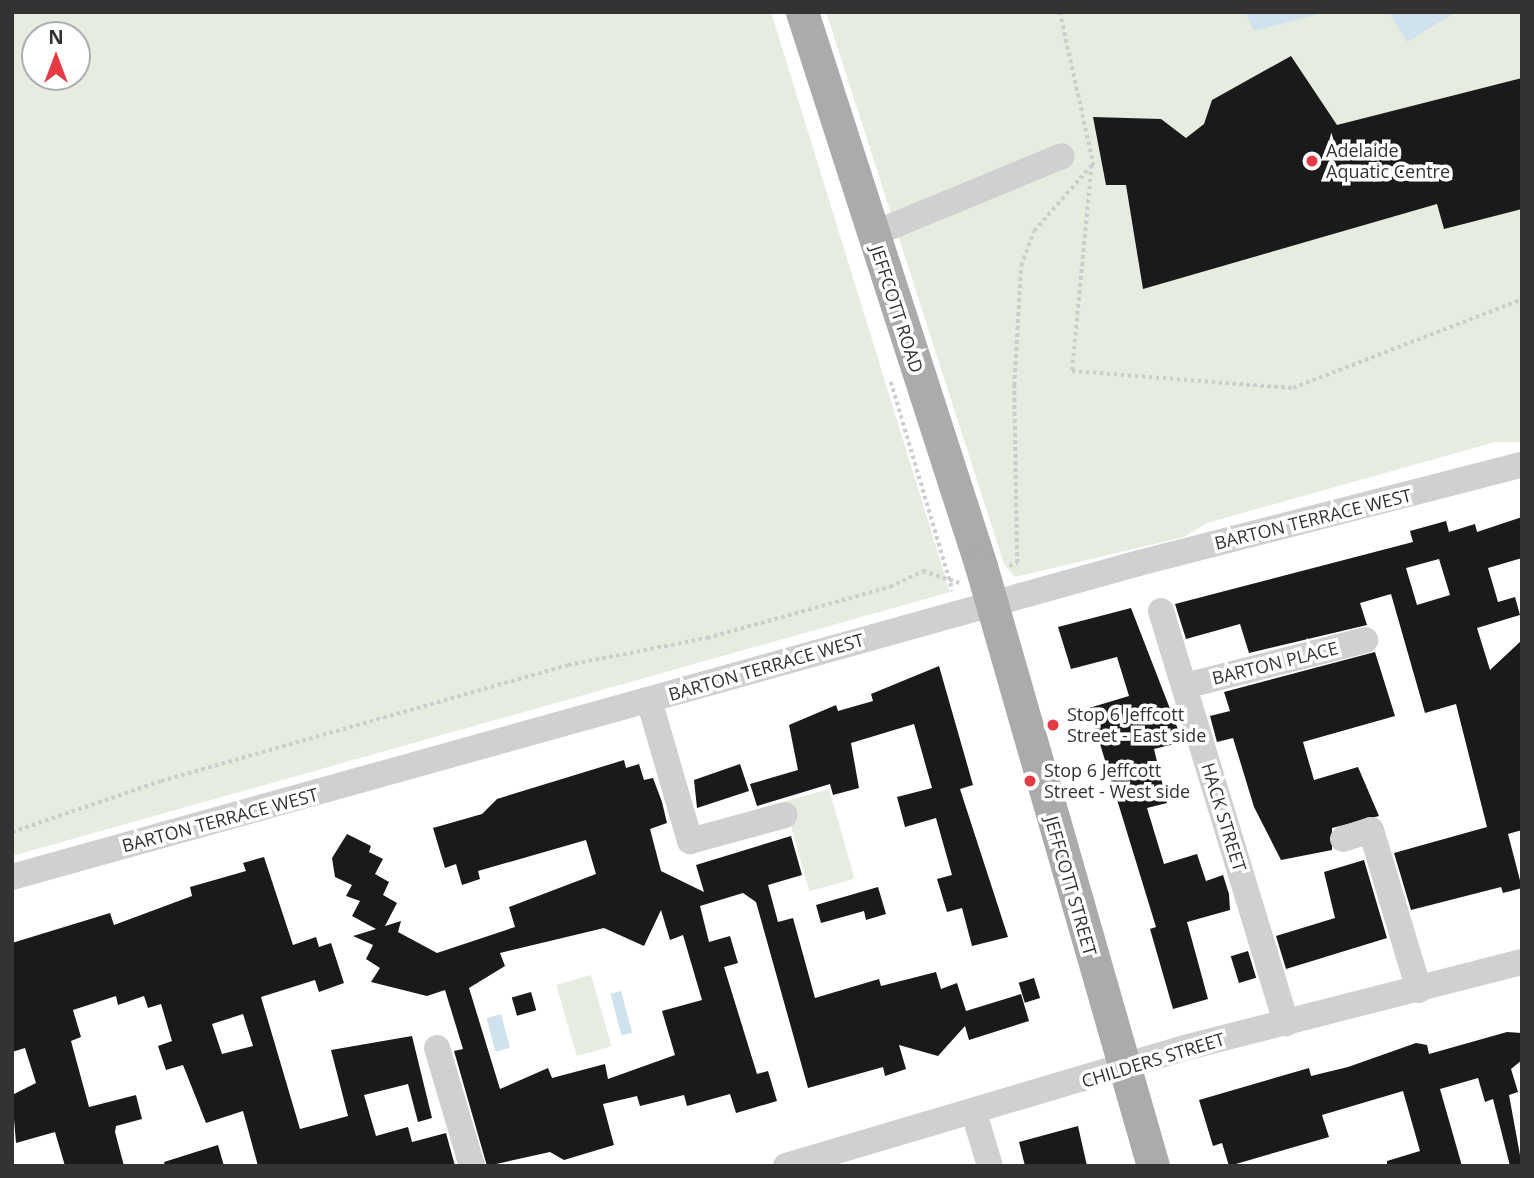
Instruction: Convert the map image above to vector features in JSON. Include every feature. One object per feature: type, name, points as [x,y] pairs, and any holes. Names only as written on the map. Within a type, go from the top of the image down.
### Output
[{"type":"main road","name":"JEFFCOTT ROAD","points":[[802,12],[993,605]]},
{"type":"main road","name":"JEFFCOTT STREET","points":[[993,605],[1153,1166]]},
{"type":"street","points":[[873,234],[1062,156]]},
{"type":"street","name":"BARTON TERRACE WEST","points":[[12,877],[993,605],[1522,465]]},
{"type":"street","name":"HACK STREET","points":[[1160,611],[1286,1023]]},
{"type":"street","name":"BARTON PLACE","points":[[1185,686],[1365,640]]},
{"type":"street","points":[[649,700],[690,841],[785,814]]},
{"type":"street","points":[[1343,839],[1371,830],[1419,990]]},
{"type":"street","name":"CHILDERS STREET","points":[[786,1166],[1286,1023],[1522,962]]},
{"type":"street","points":[[437,1048],[472,1166]]},
{"type":"street","points":[[974,1113],[990,1166]]},
{"type":"path","points":[[1060,12],[1094,169],[1072,371]]},
{"type":"path","points":[[1017,563],[1014,386],[1021,266],[1034,231],[1092,165],[1072,371]]},
{"type":"path","points":[[1072,371],[1293,387],[1522,299]]},
{"type":"path","points":[[12,832],[161,781],[592,659],[707,638],[890,587],[923,571],[954,583],[953,591]]},
{"type":"shaded area","points":[[12,12],[771,12],[950,592],[12,856]]},
{"type":"shaded area","points":[[826,12],[1522,12],[1522,442],[1495,442],[1207,523],[1184,537],[1015,577],[1004,564]]},
{"type":"shaded area","points":[[829,789],[855,878],[809,891],[784,802]]},
{"type":"shaded area","points":[[591,975],[611,1046],[577,1056],[556,985]]},
{"type":"water","points":[[1251,12],[1327,12],[1254,31],[1246,15]]},
{"type":"water","points":[[1389,12],[1456,12],[1407,42]]},
{"type":"water","points":[[621,991],[632,1033],[622,1035],[610,994]]},
{"type":"water","points":[[501,1014],[510,1048],[496,1052],[487,1018]]},
{"type":"building","name":"Adelaide Aquatic Centre","points":[[1291,56],[1337,125],[1522,78],[1522,209],[1444,229],[1437,204],[1143,289],[1126,185],[1106,185],[1093,117],[1161,119],[1186,138],[1204,124],[1212,100]]},
{"type":"building","points":[[1522,517],[1522,558],[1488,568],[1498,602],[1515,597],[1520,615],[1477,628],[1490,670],[1522,640],[1522,830],[1508,834],[1522,888],[1503,893],[1501,887],[1411,910],[1394,853],[1487,827],[1456,704],[1425,713],[1391,594],[1360,603],[1367,625],[1249,653],[1240,624],[1186,639],[1175,604],[1413,542],[1410,531],[1446,521],[1449,532],[1475,524],[1477,532]],"holes":[[[1439,559],[1450,595],[1417,605],[1406,568]]]},
{"type":"building","points":[[1131,608],[1179,732],[1171,735],[1174,744],[1154,749],[1167,803],[1147,808],[1164,864],[1197,854],[1206,881],[1223,875],[1229,894],[1230,910],[1187,922],[1208,999],[1173,1009],[1150,929],[1156,927],[1089,708],[1129,696],[1117,657],[1071,669],[1058,627]]},
{"type":"building","points":[[1375,652],[1395,716],[1303,742],[1314,780],[1358,767],[1379,816],[1332,828],[1332,850],[1281,860],[1254,807],[1233,738],[1217,742],[1210,716],[1230,711],[1224,692]]},
{"type":"building","points":[[939,666],[973,785],[960,789],[1008,937],[972,946],[962,908],[947,912],[937,879],[952,875],[936,818],[905,827],[897,797],[932,788],[914,724],[851,743],[859,788],[833,795],[830,784],[757,806],[750,784],[798,770],[789,725],[836,705],[838,711],[873,701],[871,694]]},
{"type":"building","points":[[624,760],[626,768],[639,764],[644,780],[653,778],[667,823],[650,829],[661,871],[704,892],[696,865],[791,836],[802,875],[768,885],[778,922],[793,918],[815,998],[879,979],[881,986],[936,972],[941,989],[957,983],[966,1011],[1021,994],[1029,1021],[969,1040],[965,1026],[938,1056],[899,1045],[906,1069],[885,1076],[883,1067],[808,1088],[756,902],[743,893],[700,906],[709,942],[730,936],[738,963],[724,967],[757,1074],[768,1071],[777,1101],[736,1113],[730,1094],[687,1106],[684,1095],[640,1106],[637,1096],[603,1104],[614,1145],[564,1160],[550,1152],[487,1166],[454,1051],[463,1049],[445,990],[427,996],[371,982],[380,968],[366,959],[373,945],[353,936],[376,929],[352,916],[360,901],[346,896],[352,885],[335,877],[332,858],[347,834],[371,846],[369,852],[383,859],[375,874],[389,882],[383,895],[397,903],[385,926],[401,921],[398,932],[437,953],[515,927],[509,907],[596,874],[586,840],[478,871],[480,879],[462,885],[456,864],[445,868],[433,828],[482,814],[497,799]],"holes":[[[661,910],[670,940],[683,935],[702,1000],[662,1011],[675,1055],[608,1079],[605,1064],[552,1078],[548,1068],[500,1089],[469,988],[505,966],[500,953],[604,928],[644,946]]]},
{"type":"building","points":[[740,764],[749,791],[697,808],[694,780]]},
{"type":"building","points":[[264,857],[293,945],[316,937],[319,947],[331,943],[344,983],[319,992],[315,980],[261,997],[300,1129],[348,1116],[331,1050],[412,1036],[432,1118],[418,1122],[408,1084],[364,1095],[376,1136],[408,1127],[412,1142],[446,1133],[455,1166],[258,1166],[243,1111],[206,1123],[183,1065],[166,1070],[158,1046],[172,1041],[161,1004],[148,1008],[144,996],[118,1005],[116,996],[73,1010],[81,1037],[71,1041],[89,1107],[136,1095],[142,1119],[116,1126],[115,1132],[124,1166],[65,1166],[55,1132],[16,1143],[12,1095],[36,1083],[25,1048],[12,1052],[12,943],[110,913],[114,925],[192,896],[190,887],[246,871],[243,863]],"holes":[[[243,1014],[253,1046],[222,1054],[212,1024]]]},
{"type":"building","points":[[1364,860],[1387,938],[1286,969],[1276,936],[1335,918],[1324,872]]},
{"type":"building","points":[[878,887],[886,914],[866,920],[864,911],[821,923],[816,905]]},
{"type":"building","points":[[1248,951],[1256,978],[1239,983],[1231,956]]},
{"type":"building","points":[[1034,978],[1040,998],[1025,1003],[1019,983]]},
{"type":"building","points":[[531,992],[536,1010],[517,1016],[512,998]]},
{"type":"building","points":[[1507,1032],[1522,1033],[1522,1060],[1511,1069],[1518,1092],[1509,1095],[1522,1166],[1510,1166],[1493,1099],[1485,1102],[1478,1078],[1440,1089],[1462,1166],[1387,1166],[1387,1161],[1420,1151],[1403,1091],[1322,1115],[1329,1137],[1229,1166],[1222,1143],[1213,1146],[1199,1100],[1309,1068],[1311,1076],[1348,1067],[1416,1043],[1427,1045],[1429,1054]]},
{"type":"building","points":[[1078,1126],[1087,1166],[1025,1166],[1019,1142]]},
{"type":"building","points":[[218,1145],[224,1166],[165,1166],[164,1162]]},
{"type":"place","name":"Adelaide Aquatic Centre","points":[[1312,161]]},
{"type":"place","name":"Stop 6 Jeffcott Street - East side","points":[[1053,725]]},
{"type":"place","name":"Stop 6 Jeffcott Street - West side","points":[[1030,781]]}]
